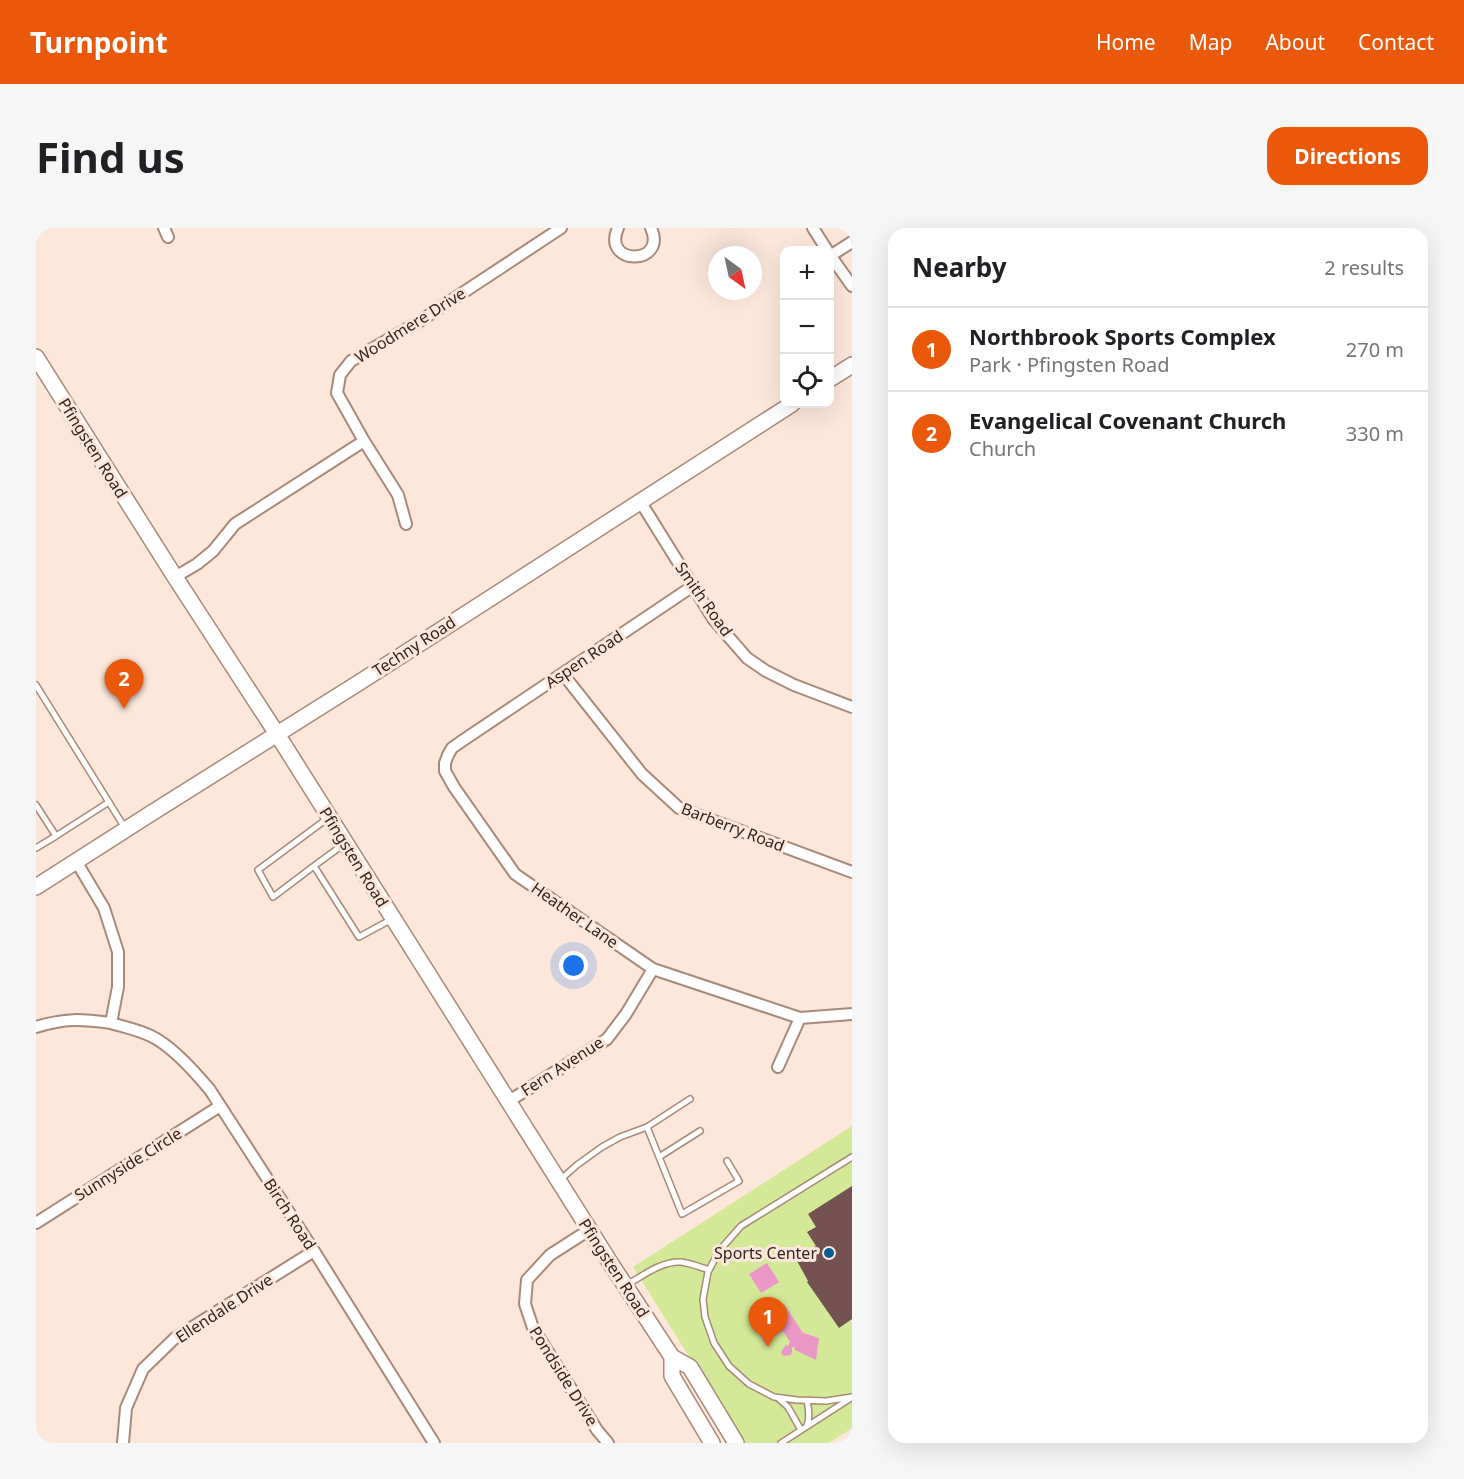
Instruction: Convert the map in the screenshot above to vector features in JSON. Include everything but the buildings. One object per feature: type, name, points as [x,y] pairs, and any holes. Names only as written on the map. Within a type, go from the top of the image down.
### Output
[{"type":"main road","name":"Pfingsten Road","points":[[36,357],[41,375],[277,734],[625,1286],[672,1357],[690,1367],[736,1443]]},
{"type":"main road","points":[[834,376],[852,365]]},
{"type":"main road","name":"Techny Road","points":[[36,887],[786,408]]},
{"type":"main road","name":"Pfingsten Road","points":[[672,1357],[672,1376],[712,1443]]},
{"type":"street","name":"Woodmere Drive","points":[[364,441],[337,393],[340,375],[351,361],[420,321],[561,228]]},
{"type":"street","points":[[618,228],[615,236],[617,248],[632,257],[644,255],[652,247],[654,236],[651,228]]},
{"type":"street","points":[[813,228],[824,246]]},
{"type":"street","points":[[834,251],[852,242]]},
{"type":"street","points":[[834,261],[852,286]]},
{"type":"street","points":[[175,578],[213,551],[236,524],[364,441],[398,495],[406,524]]},
{"type":"street","name":"Smith Road","points":[[640,501],[714,620],[747,658],[766,671],[794,685],[852,707]]},
{"type":"street","name":"Aspen Road","points":[[475,732],[693,586]]},
{"type":"street","name":"Barberry Road","points":[[563,674],[642,774],[679,808],[852,872]]},
{"type":"street","name":"Heather Lane","points":[[475,732],[452,748],[445,763],[445,771],[515,874],[653,969],[800,1018]]},
{"type":"street","points":[[76,861],[104,908],[118,952],[118,987],[111,1023]]},
{"type":"street","name":"Fern Avenue","points":[[509,1101],[607,1039],[626,1014],[653,969]]},
{"type":"street","points":[[778,1067],[800,1018],[852,1014]]},
{"type":"street","name":"Birch Road","points":[[36,1027],[56,1021],[78,1019],[111,1023],[152,1036],[196,1073],[210,1090],[314,1251],[434,1443]]},
{"type":"street","name":"Sunnyside Circle","points":[[36,1223],[220,1106]]},
{"type":"street","name":"Pondside Drive","points":[[589,1230],[550,1255],[527,1280],[525,1304],[533,1328],[597,1430],[608,1443]]},
{"type":"street","name":"Ellendale Drive","points":[[123,1443],[126,1408],[143,1369],[175,1338],[314,1251]]},
{"type":"lane","points":[[36,686],[126,829]]},
{"type":"lane","points":[[36,848],[109,802]]},
{"type":"lane","points":[[36,805],[56,836]]},
{"type":"lane","points":[[329,817],[258,870],[273,897],[345,843]]},
{"type":"lane","points":[[314,866],[359,937],[393,919]]},
{"type":"lane","points":[[559,1181],[602,1147],[620,1137],[647,1127],[690,1099]]},
{"type":"lane","points":[[647,1127],[682,1214],[739,1181],[727,1161]]},
{"type":"lane","points":[[659,1157],[699,1131]]},
{"type":"lane","points":[[804,1429],[788,1407],[776,1397],[749,1384],[729,1366],[714,1343],[705,1317],[703,1299],[709,1270],[719,1251],[741,1226],[852,1157]]},
{"type":"lane","points":[[625,1286],[672,1262],[683,1262],[709,1270]]},
{"type":"lane","points":[[776,1397],[807,1401],[852,1397]]},
{"type":"lane","points":[[781,1443],[852,1397]]},
{"type":"lane","points":[[804,1429],[809,1420],[807,1401]]},
{"type":"green space","points":[[852,1126],[852,1428],[829,1443],[743,1443],[633,1267]]},
{"type":"shaded area","points":[[767,1263],[779,1282],[761,1293],[749,1274]]},
{"type":"shaded area","points":[[784,1304],[803,1333],[819,1338],[816,1360],[795,1350],[794,1346],[791,1355],[784,1356],[781,1353],[782,1350],[790,1342],[783,1331],[769,1339],[770,1342],[766,1345],[753,1323]]},
{"type":"place","name":"Evangelical Covenant Church","points":[[124,709]]},
{"type":"place","name":"Sports Center","points":[[829,1253]]},
{"type":"place","name":"Northbrook Sports Complex","points":[[768,1347]]}]
